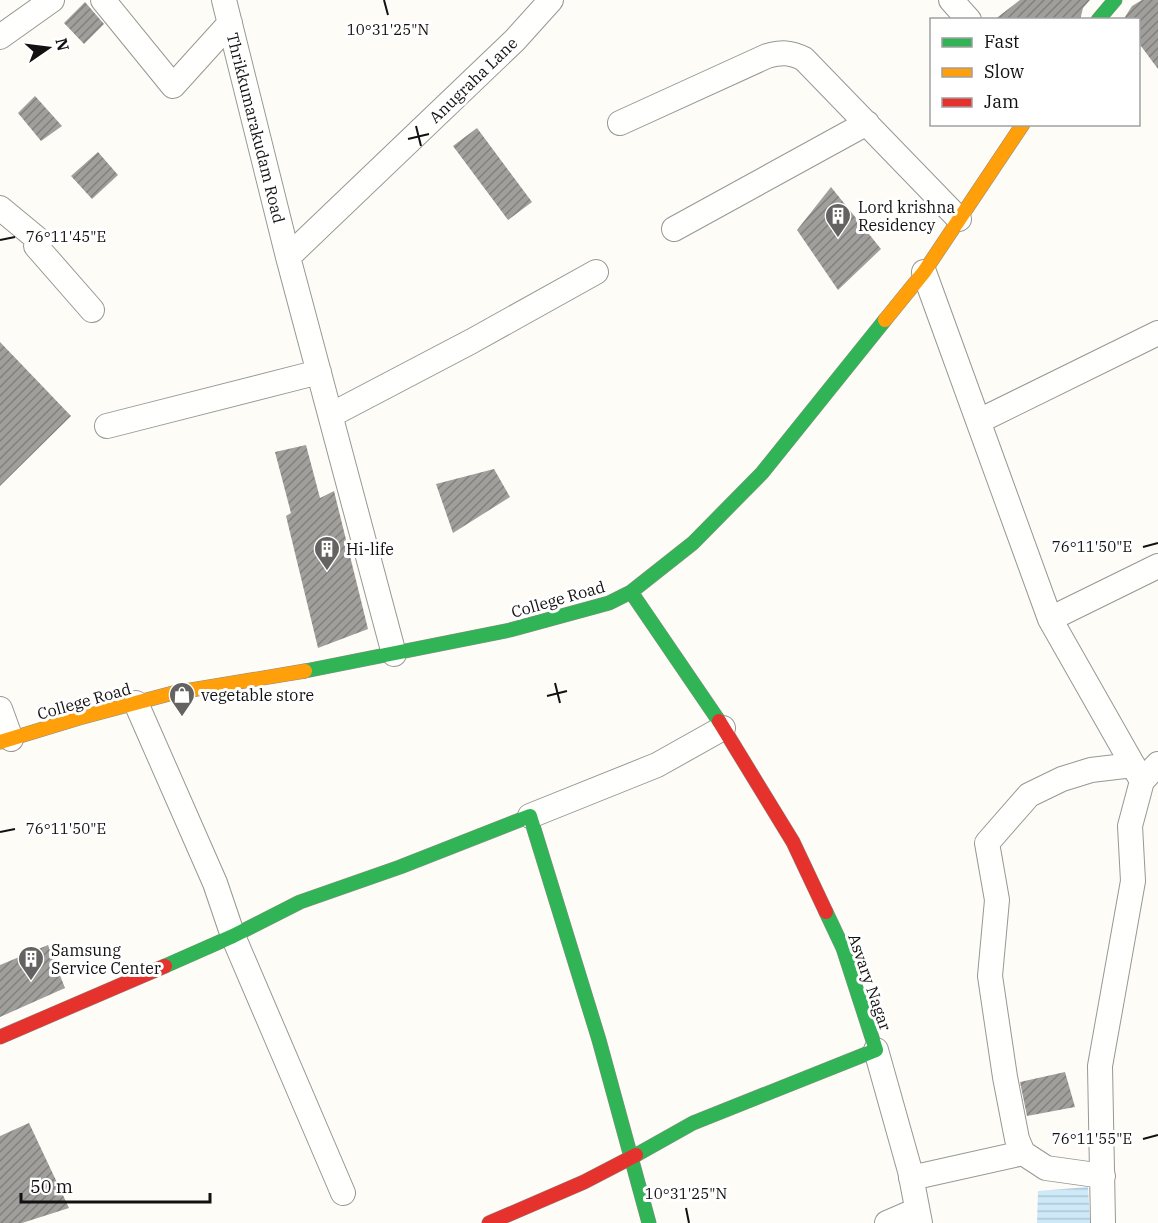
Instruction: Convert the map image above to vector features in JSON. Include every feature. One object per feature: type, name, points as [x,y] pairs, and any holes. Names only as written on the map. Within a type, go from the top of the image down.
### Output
[{"type":"street","points":[[0,37],[52,0]]},
{"type":"street","points":[[103,0],[173,86],[230,9]]},
{"type":"street","name":"Anugraha Lane","points":[[288,257],[515,40],[551,0]]},
{"type":"street","points":[[951,0],[967,18]]},
{"type":"street","points":[[1100,18],[1115,0]]},
{"type":"street","name":"Thrikkumarakudam Road","points":[[230,9],[288,257],[394,654]]},
{"type":"street","points":[[620,123],[780,52],[792,53],[804,59],[959,219]]},
{"type":"street","points":[[674,229],[867,123]]},
{"type":"street","name":"College Road","points":[[5,741],[173,693],[282,676],[510,630],[609,603],[632,592],[693,543],[762,473],[924,272],[1022,126]]},
{"type":"street","points":[[0,208],[40,241],[36,246],[92,310]]},
{"type":"street","points":[[331,415],[472,341],[596,272]]},
{"type":"street","points":[[924,272],[1050,619],[1145,770],[1130,826],[1133,881],[1101,1066],[1103,1223]]},
{"type":"street","points":[[979,421],[1158,333]]},
{"type":"street","points":[[107,426],[319,372]]},
{"type":"street","points":[[1050,619],[1158,566]]},
{"type":"street","name":"Asvary Nagar","points":[[489,1223],[584,1182],[693,1123],[876,1050],[843,948],[793,842],[723,728],[632,592]]},
{"type":"street","points":[[136,703],[215,883],[233,936],[343,1193]]},
{"type":"street","points":[[0,709],[5,741]]},
{"type":"street","points":[[0,1037],[233,936],[300,902],[400,867],[657,765],[723,728]]},
{"type":"street","points":[[1103,1176],[1046,1168],[1023,1153],[1017,1140],[990,976],[997,900],[987,843],[1029,795],[1062,779],[1091,770],[1145,770]]},
{"type":"street","points":[[530,816],[599,1040],[649,1223]]},
{"type":"street","points":[[876,1050],[911,1178],[918,1216],[887,1223]]},
{"type":"street","points":[[911,1178],[1023,1153]]},
{"type":"water","points":[[1088,1187],[1090,1223],[1037,1223],[1038,1191]]},
{"type":"building","points":[[1020,0],[1090,0],[1083,8],[1080,18],[997,18]]},
{"type":"building","points":[[1142,0],[1158,0],[1158,69],[1140,45],[1140,18],[1124,18],[1132,6]]},
{"type":"building","points":[[85,2],[104,24],[84,44],[64,23]]},
{"type":"building","points":[[35,96],[62,126],[41,141],[18,113]]},
{"type":"building","points":[[477,128],[532,202],[508,220],[453,146]]},
{"type":"building","points":[[98,152],[118,175],[92,199],[71,176]]},
{"type":"building","name":"Lord krishna Residency","points":[[831,187],[881,249],[838,290],[797,230]]},
{"type":"building","points":[[0,342],[71,416],[0,486]]},
{"type":"building","name":"Hi-life","points":[[306,445],[320,498],[334,491],[368,629],[318,648],[286,516],[291,513],[275,452]]},
{"type":"building","points":[[494,469],[510,497],[453,533],[436,484]]},
{"type":"building","name":"Samsung Service Center","points":[[48,945],[65,988],[0,1017],[0,965]]},
{"type":"building","points":[[1065,1072],[1075,1107],[1027,1116],[1020,1082]]},
{"type":"building","points":[[29,1123],[69,1208],[22,1223],[0,1223],[0,1136]]},
{"type":"traffic: fast","points":[[1100,18],[1115,0]]},
{"type":"traffic: fast","points":[[305,671],[510,630],[609,603],[631,592],[693,543],[762,473],[885,320]]},
{"type":"traffic: fast","points":[[631,592],[719,721]]},
{"type":"traffic: fast","points":[[165,966],[233,936],[300,902],[400,867],[530,816],[599,1040],[649,1223]]},
{"type":"traffic: fast","points":[[636,1155],[693,1123],[876,1050],[843,948],[826,912]]},
{"type":"traffic: slow","points":[[885,320],[924,272],[1022,126]]},
{"type":"traffic: slow","points":[[0,742],[173,693],[305,671]]},
{"type":"traffic: jam","points":[[719,721],[793,842],[826,912]]},
{"type":"traffic: jam","points":[[0,1037],[165,966]]},
{"type":"traffic: jam","points":[[489,1223],[584,1182],[636,1155]]},
{"type":"place","name":"Lord krishna Residency","points":[[838,239]]},
{"type":"place","name":"Hi-life","points":[[327,572]]},
{"type":"place","name":"vegetable store","points":[[182,718]]},
{"type":"place","name":"Samsung Service Center","points":[[31,982]]}]
